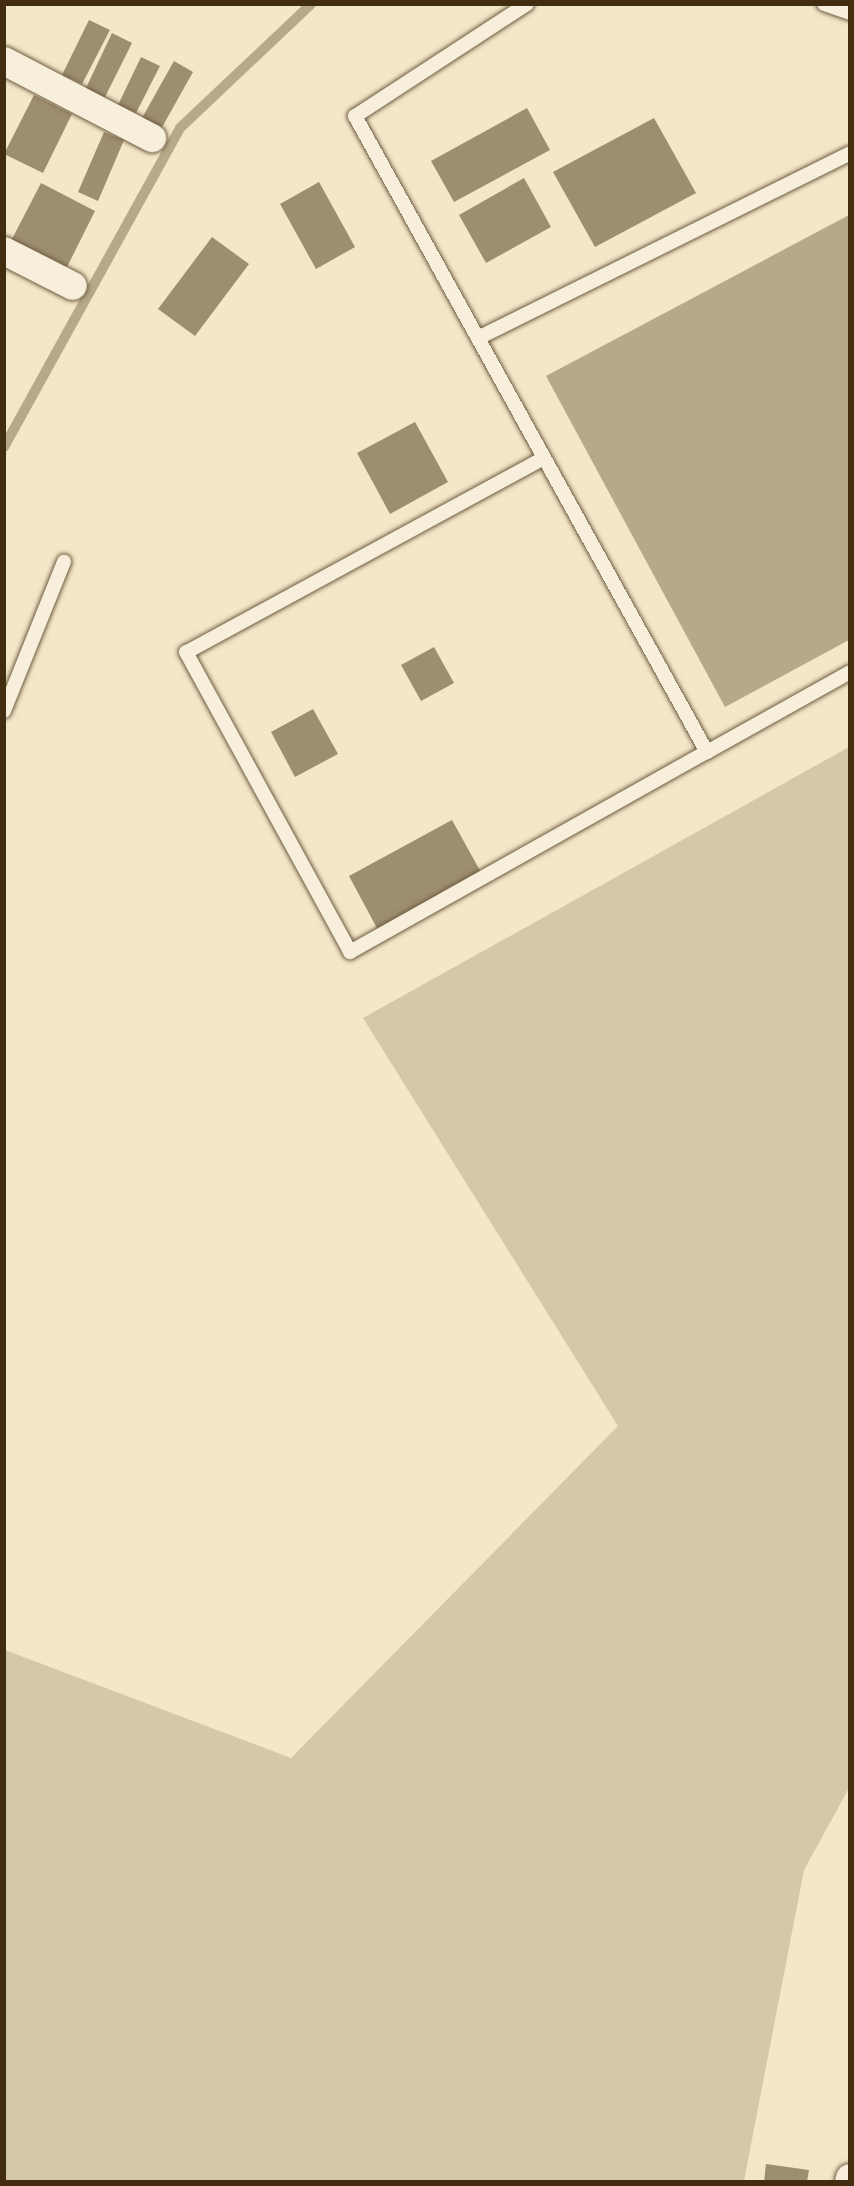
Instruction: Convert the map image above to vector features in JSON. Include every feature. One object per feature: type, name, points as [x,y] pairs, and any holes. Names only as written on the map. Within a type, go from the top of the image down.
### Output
[{"type":"street","points":[[4,61],[152,138]]},
{"type":"street","points":[[4,251],[73,286]]},
{"type":"lane","points":[[527,4],[355,116],[707,752]]},
{"type":"lane","points":[[824,4],[849,13]]},
{"type":"lane","points":[[478,338],[849,153]]},
{"type":"lane","points":[[544,458],[186,652],[350,952],[849,672]]},
{"type":"lane","points":[[4,711],[64,562]]},
{"type":"shaded area","points":[[849,215],[849,640],[725,707],[546,376]]},
{"type":"shaded area","points":[[849,747],[849,1788],[804,1870],[744,2181],[5,2181],[5,1650],[291,1758],[618,1426],[363,1018]]},
{"type":"building","points":[[89,20],[110,30],[82,84],[62,75]]},
{"type":"building","points":[[112,33],[132,43],[104,99],[85,90]]},
{"type":"building","points":[[141,57],[160,66],[136,113],[118,105]]},
{"type":"building","points":[[174,61],[193,72],[161,129],[142,118]]},
{"type":"building","points":[[34,95],[72,114],[43,173],[4,154]]},
{"type":"building","points":[[527,108],[550,150],[454,202],[431,161]]},
{"type":"building","points":[[654,118],[696,193],[595,247],[553,172]]},
{"type":"building","points":[[104,132],[124,140],[98,201],[78,192]]},
{"type":"building","points":[[524,178],[551,227],[486,263],[459,215]]},
{"type":"building","points":[[319,182],[355,247],[316,269],[280,204]]},
{"type":"building","points":[[41,183],[95,211],[67,267],[12,239]]},
{"type":"building","points":[[212,237],[249,264],[195,336],[158,309]]},
{"type":"building","points":[[415,422],[448,482],[390,514],[357,453]]},
{"type":"building","points":[[434,647],[454,683],[421,701],[401,665]]},
{"type":"building","points":[[313,709],[338,754],[295,777],[271,732]]},
{"type":"building","points":[[452,820],[483,876],[379,932],[349,876]]},
{"type":"building","points":[[766,2164],[809,2170],[807,2182],[764,2182]]},
{"type":"waterway","points":[[4,447],[180,128],[311,4]]}]
